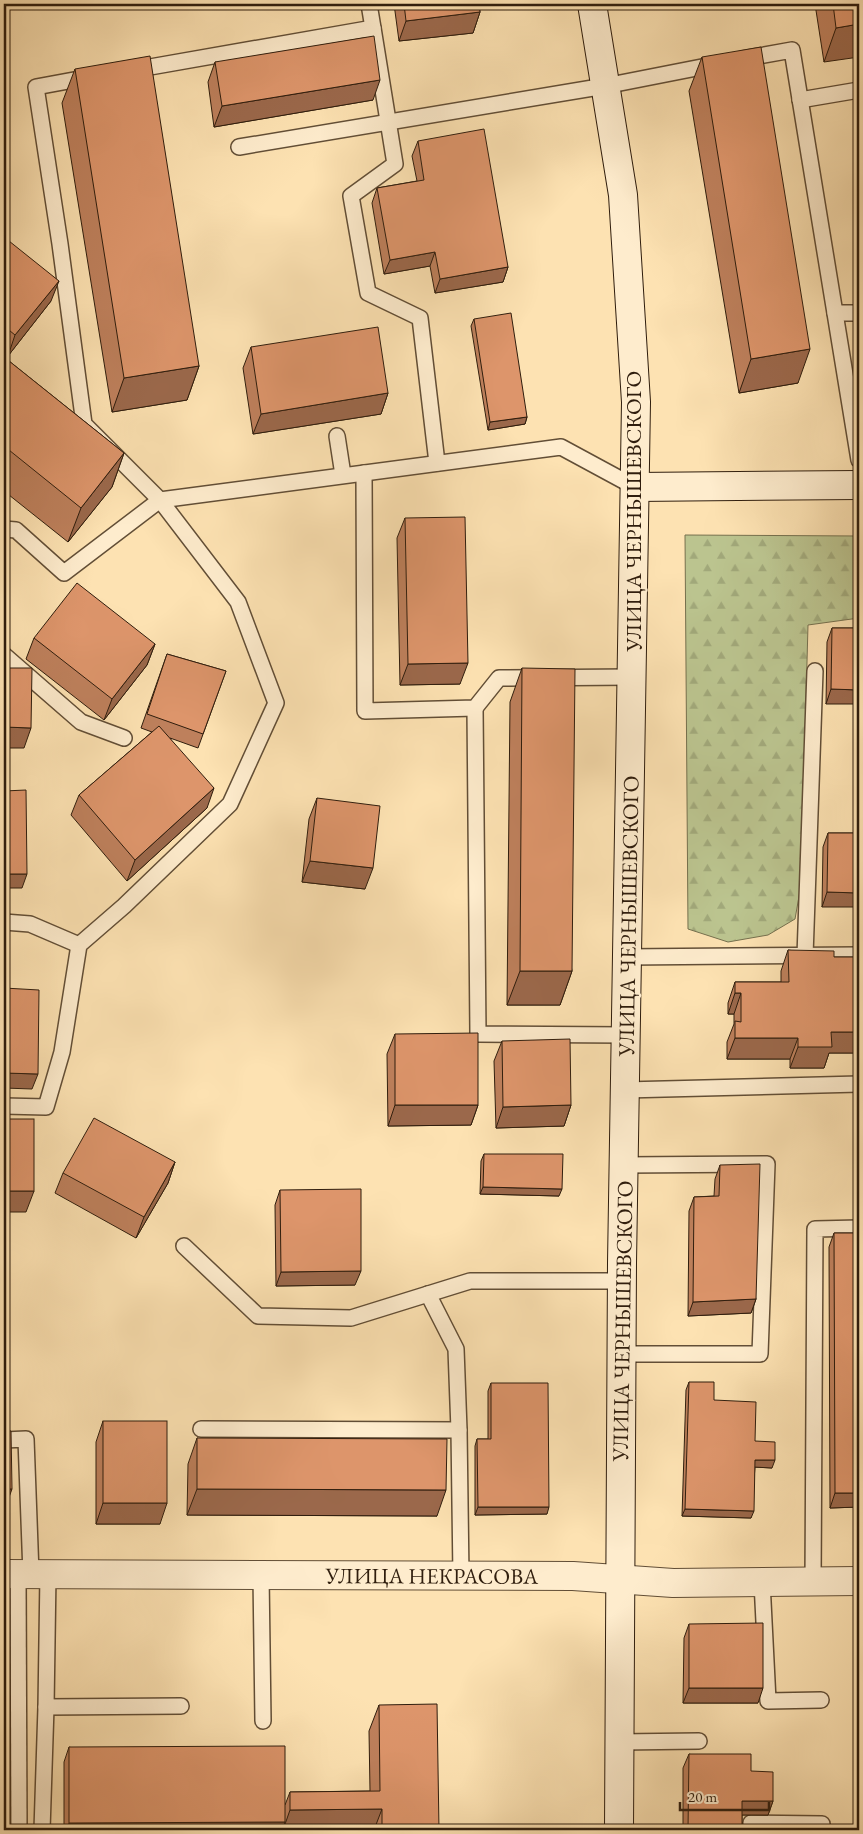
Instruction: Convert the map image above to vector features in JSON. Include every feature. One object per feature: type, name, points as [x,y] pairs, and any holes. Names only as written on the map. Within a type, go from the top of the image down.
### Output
[{"type":"main road","name":"УЛИЦА ЧЕРНЫШЕВСКОГО","points":[[592,4],[623,194],[636,402],[622,1281],[622,1580],[619,1830]]},
{"type":"main road","points":[[634,487],[859,485]]},
{"type":"main road","name":"УЛИЦА НЕКРАСОВА","points":[[25,1574],[573,1576],[673,1583],[859,1581]]},
{"type":"lane","points":[[369,4],[395,164],[351,196],[368,293],[420,318],[437,463]]},
{"type":"lane","points":[[121,72],[373,28]]},
{"type":"lane","points":[[240,147],[605,86],[792,50],[859,460]]},
{"type":"lane","points":[[4,1106],[46,1107],[62,1052],[79,945],[124,906],[230,804],[276,703],[238,602],[160,500],[84,424],[60,244],[36,87],[102,75]]},
{"type":"lane","points":[[800,100],[859,90]]},
{"type":"lane","points":[[835,313],[859,313]]},
{"type":"lane","points":[[337,436],[343,475]]},
{"type":"lane","points":[[4,519],[10,530],[64,573],[160,500],[561,447],[634,487]]},
{"type":"lane","points":[[364,473],[365,711],[475,708]]},
{"type":"lane","points":[[4,655],[81,722],[124,738]]},
{"type":"lane","points":[[806,956],[815,671]]},
{"type":"lane","points":[[626,1035],[478,1034],[475,708],[499,678],[632,677]]},
{"type":"lane","points":[[4,922],[30,924],[79,945]]},
{"type":"lane","points":[[628,957],[859,956]]},
{"type":"lane","points":[[625,1090],[859,1084]]},
{"type":"lane","points":[[622,1354],[760,1354],[767,1164],[624,1165]]},
{"type":"lane","points":[[813,1582],[815,1229],[859,1228]]},
{"type":"lane","points":[[184,1246],[258,1316],[351,1318],[470,1281],[622,1281]]},
{"type":"lane","points":[[428,1294],[456,1349],[461,1576]]},
{"type":"lane","points":[[201,1429],[459,1430]]},
{"type":"lane","points":[[4,1440],[26,1439],[19,1830]]},
{"type":"lane","points":[[25,1574],[46,1708],[42,1830]]},
{"type":"lane","points":[[260,1575],[263,1721]]},
{"type":"lane","points":[[762,1582],[768,1701],[822,1700]]},
{"type":"lane","points":[[46,1708],[181,1706]]},
{"type":"lane","points":[[620,1742],[699,1741]]},
{"type":"lane","points":[[750,1822],[822,1824],[821,1830]]},
{"type":"green space","points":[[685,535],[859,536],[859,618],[808,625],[804,773],[806,857],[795,919],[768,935],[728,942],[688,929]]},
{"type":"building","points":[[404,4],[479,4],[480,12],[406,21]]},
{"type":"building","points":[[833,4],[859,4],[859,24],[836,28]]},
{"type":"building","points":[[374,36],[380,80],[222,106],[215,62]]},
{"type":"building","points":[[761,47],[810,349],[751,359],[702,57]]},
{"type":"building","points":[[150,56],[199,366],[124,378],[75,69]]},
{"type":"building","points":[[484,129],[508,267],[440,279],[435,252],[390,260],[377,188],[424,180],[418,141]]},
{"type":"building","points":[[4,237],[59,281],[15,335],[4,326]]},
{"type":"building","points":[[511,313],[527,417],[490,422],[474,319]]},
{"type":"building","points":[[378,327],[388,393],[261,414],[251,347]]},
{"type":"building","points":[[4,357],[124,453],[81,508],[4,446]]},
{"type":"building","points":[[465,517],[468,663],[408,664],[405,518]]},
{"type":"building","points":[[77,583],[155,644],[112,699],[34,638]]},
{"type":"building","points":[[832,628],[859,628],[859,690],[831,689]]},
{"type":"building","points":[[167,654],[226,671],[203,734],[147,714]]},
{"type":"building","points":[[4,668],[32,668],[31,728],[4,727]]},
{"type":"building","points":[[522,668],[575,669],[572,971],[520,971]]},
{"type":"building","points":[[159,726],[214,788],[135,860],[79,795]]},
{"type":"building","points":[[26,790],[27,874],[4,874],[4,791]]},
{"type":"building","points":[[317,798],[380,806],[373,868],[310,861]]},
{"type":"building","points":[[828,833],[859,833],[859,893],[827,892]]},
{"type":"building","points":[[788,950],[834,951],[834,957],[859,957],[859,1032],[831,1032],[832,1047],[798,1047],[798,1038],[735,1038],[735,1021],[741,1022],[741,993],[735,993],[735,982],[789,982]]},
{"type":"building","points":[[4,988],[39,990],[38,1074],[4,1073]]},
{"type":"building","points":[[478,1033],[478,1105],[395,1105],[395,1034]]},
{"type":"building","points":[[570,1039],[571,1105],[503,1107],[502,1041]]},
{"type":"building","points":[[94,1118],[175,1162],[144,1217],[63,1173]]},
{"type":"building","points":[[4,1119],[34,1119],[34,1191],[4,1191]]},
{"type":"building","points":[[484,1154],[563,1154],[562,1189],[483,1187]]},
{"type":"building","points":[[760,1164],[756,1299],[693,1302],[694,1197],[719,1196],[720,1165]]},
{"type":"building","points":[[361,1189],[361,1271],[281,1272],[280,1190]]},
{"type":"building","points":[[834,1233],[859,1233],[859,1493],[835,1493]]},
{"type":"building","points":[[689,1382],[714,1382],[714,1400],[756,1402],[755,1441],[775,1442],[775,1460],[755,1460],[754,1511],[685,1509]]},
{"type":"building","points":[[491,1383],[548,1383],[549,1507],[478,1507],[477,1439],[491,1439]]},
{"type":"building","points":[[103,1421],[167,1421],[167,1503],[103,1503]]},
{"type":"building","points":[[4,1431],[11,1431],[12,1489],[4,1489]]},
{"type":"building","points":[[197,1438],[447,1439],[446,1490],[197,1489]]},
{"type":"building","points":[[763,1623],[763,1688],[689,1688],[689,1624]]},
{"type":"building","points":[[437,1704],[439,1830],[382,1830],[382,1809],[290,1810],[290,1792],[380,1791],[379,1705]]},
{"type":"building","points":[[285,1746],[285,1822],[69,1823],[69,1747]]},
{"type":"building","points":[[689,1754],[751,1754],[751,1771],[773,1772],[773,1801],[742,1801],[742,1829],[753,1830],[688,1830]]}]
